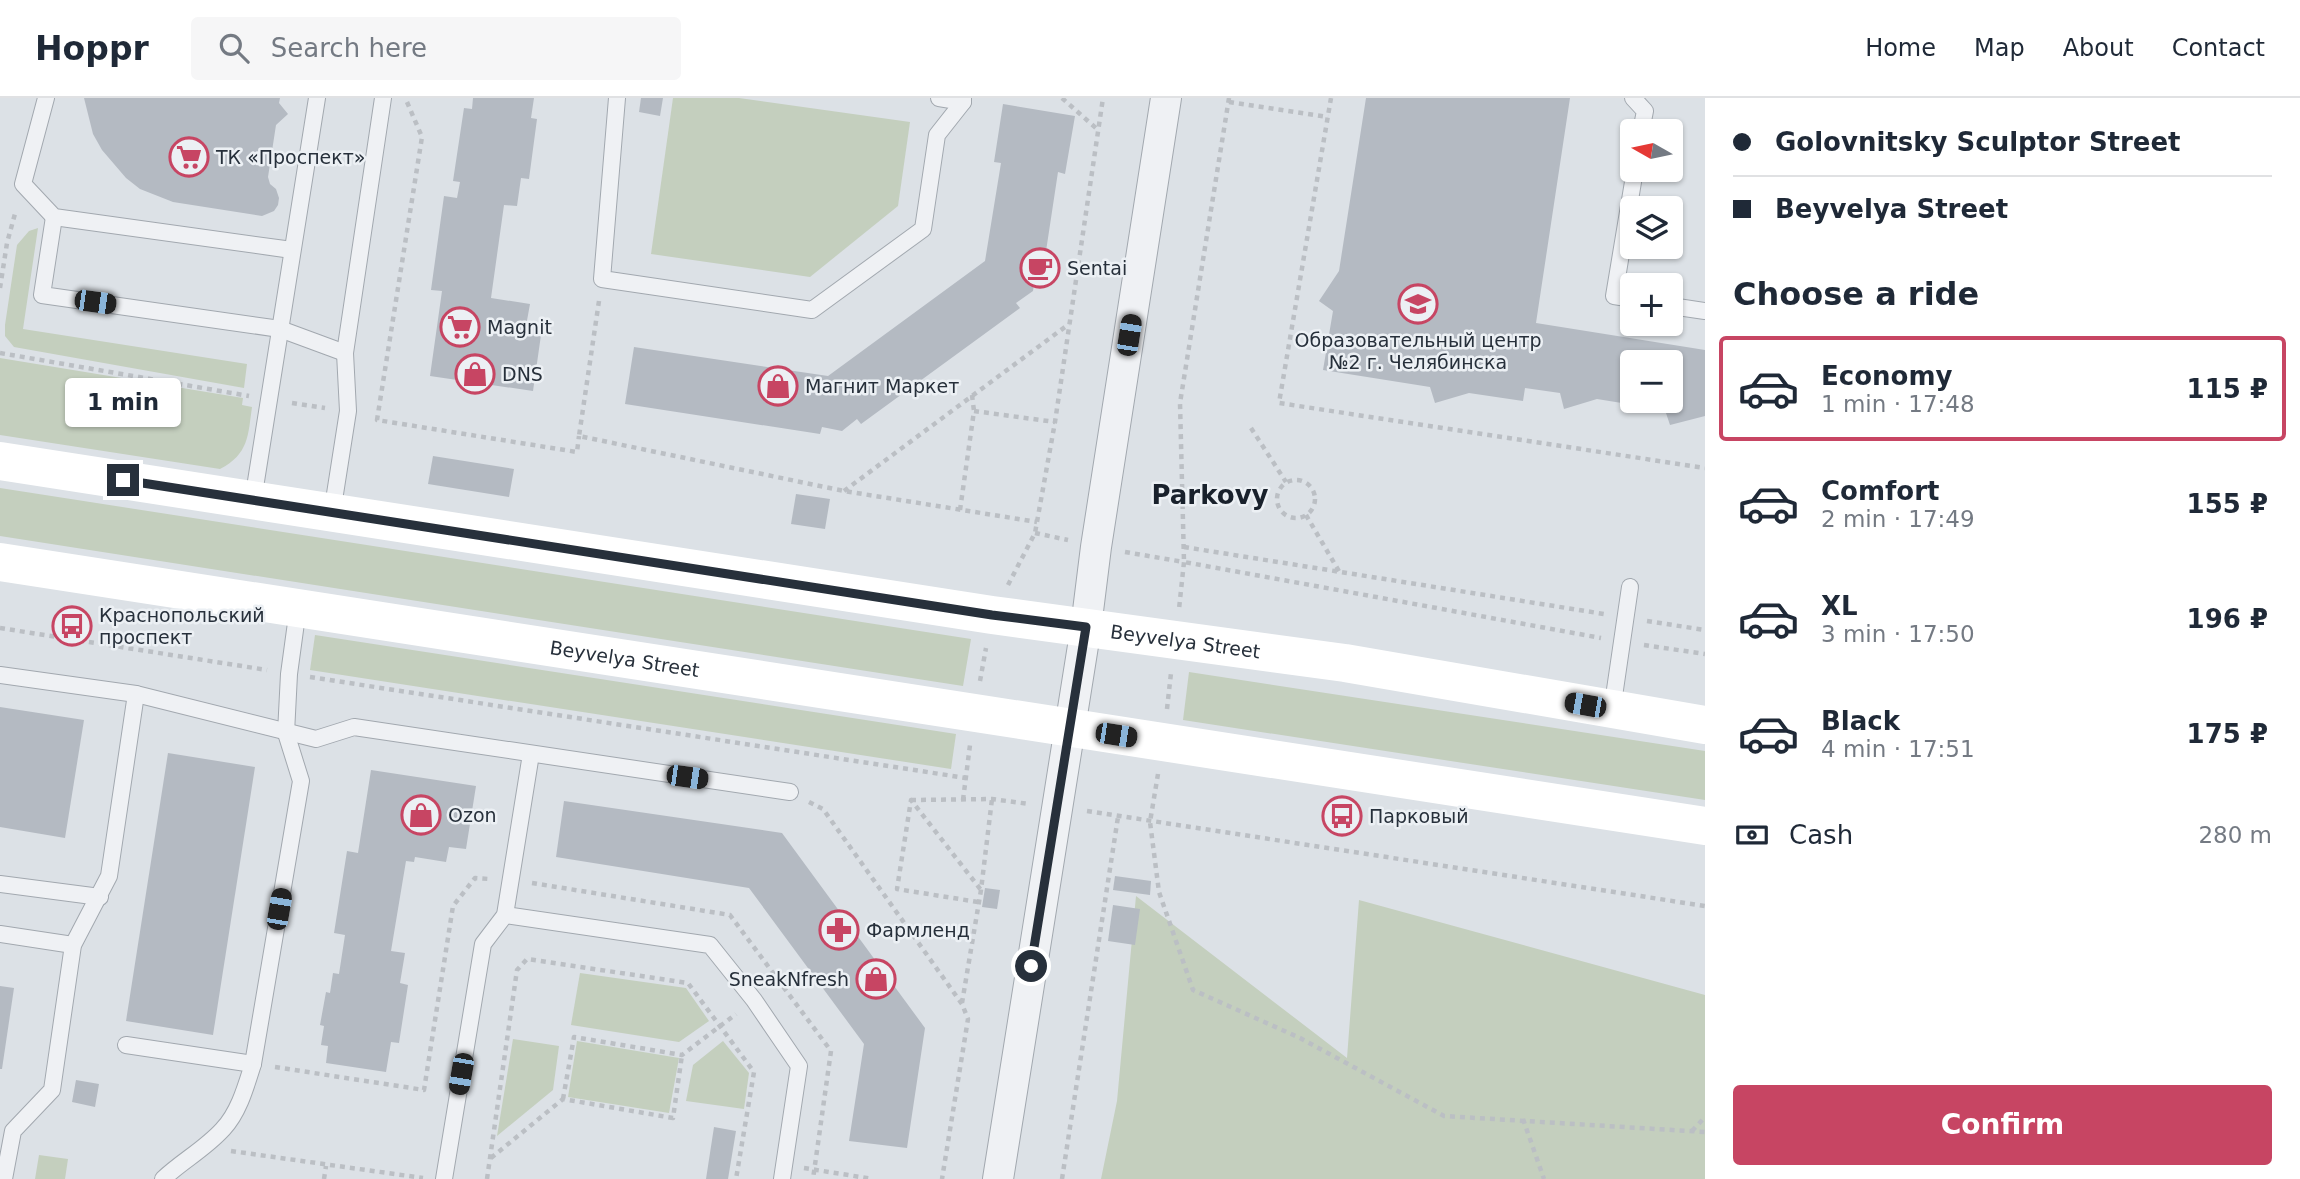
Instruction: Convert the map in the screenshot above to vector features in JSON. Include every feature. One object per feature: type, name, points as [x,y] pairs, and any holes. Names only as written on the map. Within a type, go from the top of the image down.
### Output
[{"type":"main road","name":"Beyvelya Street","points":[[0,461],[992,615],[1345,663],[1705,725]]},
{"type":"main road","name":"Beyvelya Street","points":[[0,562],[1705,826]]},
{"type":"street","points":[[998,1179],[1086,627],[1166,98]]},
{"type":"lane","points":[[46,98],[23,184],[54,217],[292,250]]},
{"type":"lane","points":[[253,500],[317,98]]},
{"type":"lane","points":[[332,513],[348,411],[345,353],[383,98]]},
{"type":"lane","points":[[617,98],[602,279],[812,310],[923,229],[937,135],[963,100]]},
{"type":"lane","points":[[939,98],[963,100]]},
{"type":"lane","points":[[1633,98],[1645,111],[1643,119]]},
{"type":"lane","points":[[1620,297],[1614,296],[1633,182]]},
{"type":"lane","points":[[54,217],[42,295],[280,329],[345,353]]},
{"type":"lane","points":[[1683,308],[1705,311]]},
{"type":"lane","points":[[1612,710],[1630,587]]},
{"type":"lane","points":[[163,1179],[225,1127],[242,1099],[253,1064],[301,781],[286,733],[289,674],[298,608]]},
{"type":"lane","points":[[0,675],[136,694],[286,733],[316,738],[354,727],[790,792]]},
{"type":"lane","points":[[4,1179],[7,1130],[52,1090],[73,945],[109,876],[136,694]]},
{"type":"lane","points":[[444,1179],[483,944],[505,915],[531,754]]},
{"type":"lane","points":[[0,884],[100,897]]},
{"type":"lane","points":[[505,915],[710,945],[754,1000],[799,1066],[783,1172]]},
{"type":"lane","points":[[0,934],[73,945]]},
{"type":"lane","points":[[126,1045],[253,1064]]},
{"type":"path","points":[[377,420],[422,137],[406,98]]},
{"type":"path","points":[[1062,98],[1098,129]]},
{"type":"path","points":[[963,800],[974,713],[992,615],[1035,533],[1055,422],[1102,98]]},
{"type":"path","points":[[1331,98],[1279,403],[1705,468]]},
{"type":"path","points":[[1328,117],[1229,100],[1180,403],[1184,562],[1622,642],[1705,654]]},
{"type":"path","points":[[0,288],[7,243],[23,184]]},
{"type":"path","points":[[0,250],[7,243]]},
{"type":"path","points":[[0,353],[269,400],[348,411],[377,420],[577,452],[602,279]]},
{"type":"path","points":[[844,491],[1070,323]]},
{"type":"path","points":[[960,510],[974,411],[972,395]]},
{"type":"path","points":[[974,411],[1055,422]]},
{"type":"path","points":[[1251,428],[1286,482]]},
{"type":"path","points":[[579,436],[844,491],[1037,522]]},
{"type":"path","points":[[1298,479],[1313,488],[1315,505],[1307,515],[1294,518],[1279,509],[1278,492],[1286,482],[1298,479]]},
{"type":"path","points":[[1307,515],[1340,573]]},
{"type":"path","points":[[1184,547],[1705,630]]},
{"type":"path","points":[[0,628],[966,778]]},
{"type":"path","points":[[790,792],[823,809],[962,1004],[968,1019],[942,1179]]},
{"type":"path","points":[[962,1004],[981,890],[992,799]]},
{"type":"path","points":[[911,800],[992,799],[1057,807],[1705,906]]},
{"type":"path","points":[[911,800],[981,890]]},
{"type":"path","points":[[911,800],[897,889],[978,902]]},
{"type":"path","points":[[1153,808],[1150,822],[1159,892],[1194,990],[1300,1038],[1444,1116],[1705,1132]]},
{"type":"path","points":[[1062,1179],[1118,816]]},
{"type":"path","points":[[253,1064],[424,1090],[453,906],[475,878],[510,880],[730,915],[831,1051],[813,1179]]},
{"type":"path","points":[[487,1179],[517,970],[527,959],[688,983],[754,1072],[736,1179]]},
{"type":"path","points":[[563,1099],[673,1118],[682,1055],[754,1000]]},
{"type":"path","points":[[490,1158],[563,1099],[574,1037],[682,1055]]},
{"type":"path","points":[[1692,1132],[1705,1117]]},
{"type":"path","points":[[1523,1119],[1544,1179]]},
{"type":"path","points":[[204,1147],[428,1179]]},
{"type":"path","points":[[324,1179],[327,1166]]},
{"type":"path","points":[[783,1172],[814,1170],[873,1179]]},
{"type":"green space","points":[[673,98],[739,98],[910,122],[898,206],[810,277],[651,254]]},
{"type":"green space","points":[[38,228],[23,329],[247,364],[244,388],[14,347],[5,336],[5,325],[17,245],[29,231]]},
{"type":"green space","points":[[0,358],[243,398],[242,405],[252,407],[245,443],[237,457],[220,469],[0,435]]},
{"type":"green space","points":[[0,488],[971,639],[963,686],[0,536]]},
{"type":"green space","points":[[315,635],[956,734],[951,769],[310,670]]},
{"type":"green space","points":[[1189,672],[1705,751],[1705,800],[1183,720]]},
{"type":"green space","points":[[1136,896],[1347,1058],[1359,900],[1705,995],[1705,1179],[1101,1179],[1117,1101]]},
{"type":"green space","points":[[580,973],[686,988],[709,1021],[679,1042],[571,1025]]},
{"type":"green space","points":[[513,1039],[559,1046],[553,1090],[497,1136]]},
{"type":"green space","points":[[577,1041],[679,1058],[669,1113],[568,1097]]},
{"type":"green space","points":[[723,1041],[749,1073],[744,1109],[686,1101],[693,1065]]},
{"type":"green space","points":[[39,1155],[68,1159],[65,1179],[35,1179]]},
{"type":"building","name":"ТК «Проспект»","points":[[84,98],[280,98],[279,103],[288,114],[276,125],[268,177],[270,184],[276,189],[278,205],[274,211],[262,216],[173,202],[140,189],[126,178],[102,150],[93,134]]},
{"type":"building","points":[[473,98],[534,98],[531,118],[537,119],[529,179],[521,178],[517,206],[504,205],[491,298],[530,304],[526,326],[542,328],[533,391],[430,376],[442,291],[431,290],[444,196],[457,198],[460,182],[453,181],[464,108],[472,109]]},
{"type":"building","points":[[641,98],[663,98],[660,116],[639,112]]},
{"type":"building","points":[[1366,98],[1570,98],[1536,323],[1705,350],[1705,416],[1670,425],[1666,413],[1683,413],[1683,350],[1620,350],[1620,403],[1597,399],[1564,409],[1560,393],[1525,388],[1523,401],[1469,393],[1435,403],[1430,387],[1323,370],[1333,311],[1319,301],[1339,271]]},
{"type":"building","points":[[1003,104],[1075,116],[1065,174],[1058,172],[1043,271],[1036,270],[1033,291],[1016,303],[1020,308],[861,424],[857,419],[842,431],[822,427],[820,434],[625,404],[634,347],[828,376],[985,261],[1001,163],[994,162]]},
{"type":"building","points":[[433,456],[514,469],[509,497],[428,484]]},
{"type":"building","points":[[796,494],[830,499],[825,529],[791,524]]},
{"type":"building","points":[[65,622],[83,625],[81,633],[64,631]]},
{"type":"building","points":[[0,707],[84,720],[65,838],[0,827]]},
{"type":"building","points":[[168,753],[255,767],[213,1035],[126,1021]]},
{"type":"building","points":[[371,770],[476,786],[466,849],[449,847],[446,862],[415,857],[414,862],[406,861],[391,951],[405,953],[400,983],[408,985],[399,1043],[391,1042],[386,1072],[326,1063],[328,1046],[321,1045],[324,1026],[320,1025],[326,992],[330,993],[333,973],[339,974],[345,935],[334,933],[347,851],[358,853]]},
{"type":"building","points":[[564,801],[782,833],[925,1028],[907,1148],[849,1141],[864,1044],[749,888],[556,857]]},
{"type":"building","points":[[1115,876],[1151,881],[1150,895],[1113,890]]},
{"type":"building","points":[[985,888],[1000,890],[997,909],[982,907]]},
{"type":"building","points":[[1113,905],[1140,909],[1135,945],[1108,941]]},
{"type":"building","points":[[0,986],[14,988],[2,1069],[0,1069]]},
{"type":"building","points":[[76,1080],[99,1084],[95,1107],[72,1102]]},
{"type":"building","points":[[714,1127],[736,1131],[728,1179],[706,1179]]},
{"type":"place","name":"ТК «Проспект»","points":[[189,157]]},
{"type":"place","name":"Sentai","points":[[1040,268]]},
{"type":"place","name":"Образовательный центр №2 г. Челябинска","points":[[1418,304]]},
{"type":"place","name":"Magnit","points":[[460,327]]},
{"type":"place","name":"DNS","points":[[475,374]]},
{"type":"place","name":"Магнит Маркет","points":[[778,386]]},
{"type":"place","name":"Краснопольский проспект","points":[[72,626]]},
{"type":"place","name":"Ozon","points":[[421,815]]},
{"type":"place","name":"Парковый","points":[[1342,816]]},
{"type":"place","name":"Фармленд","points":[[839,930]]},
{"type":"place","name":"SneakNfresh","points":[[876,979]]},
{"type":"district","name":"Parkovy","points":[[1210,495]]},
{"type":"route","points":[[123,480],[992,615],[1086,627],[1031,966]]}]
